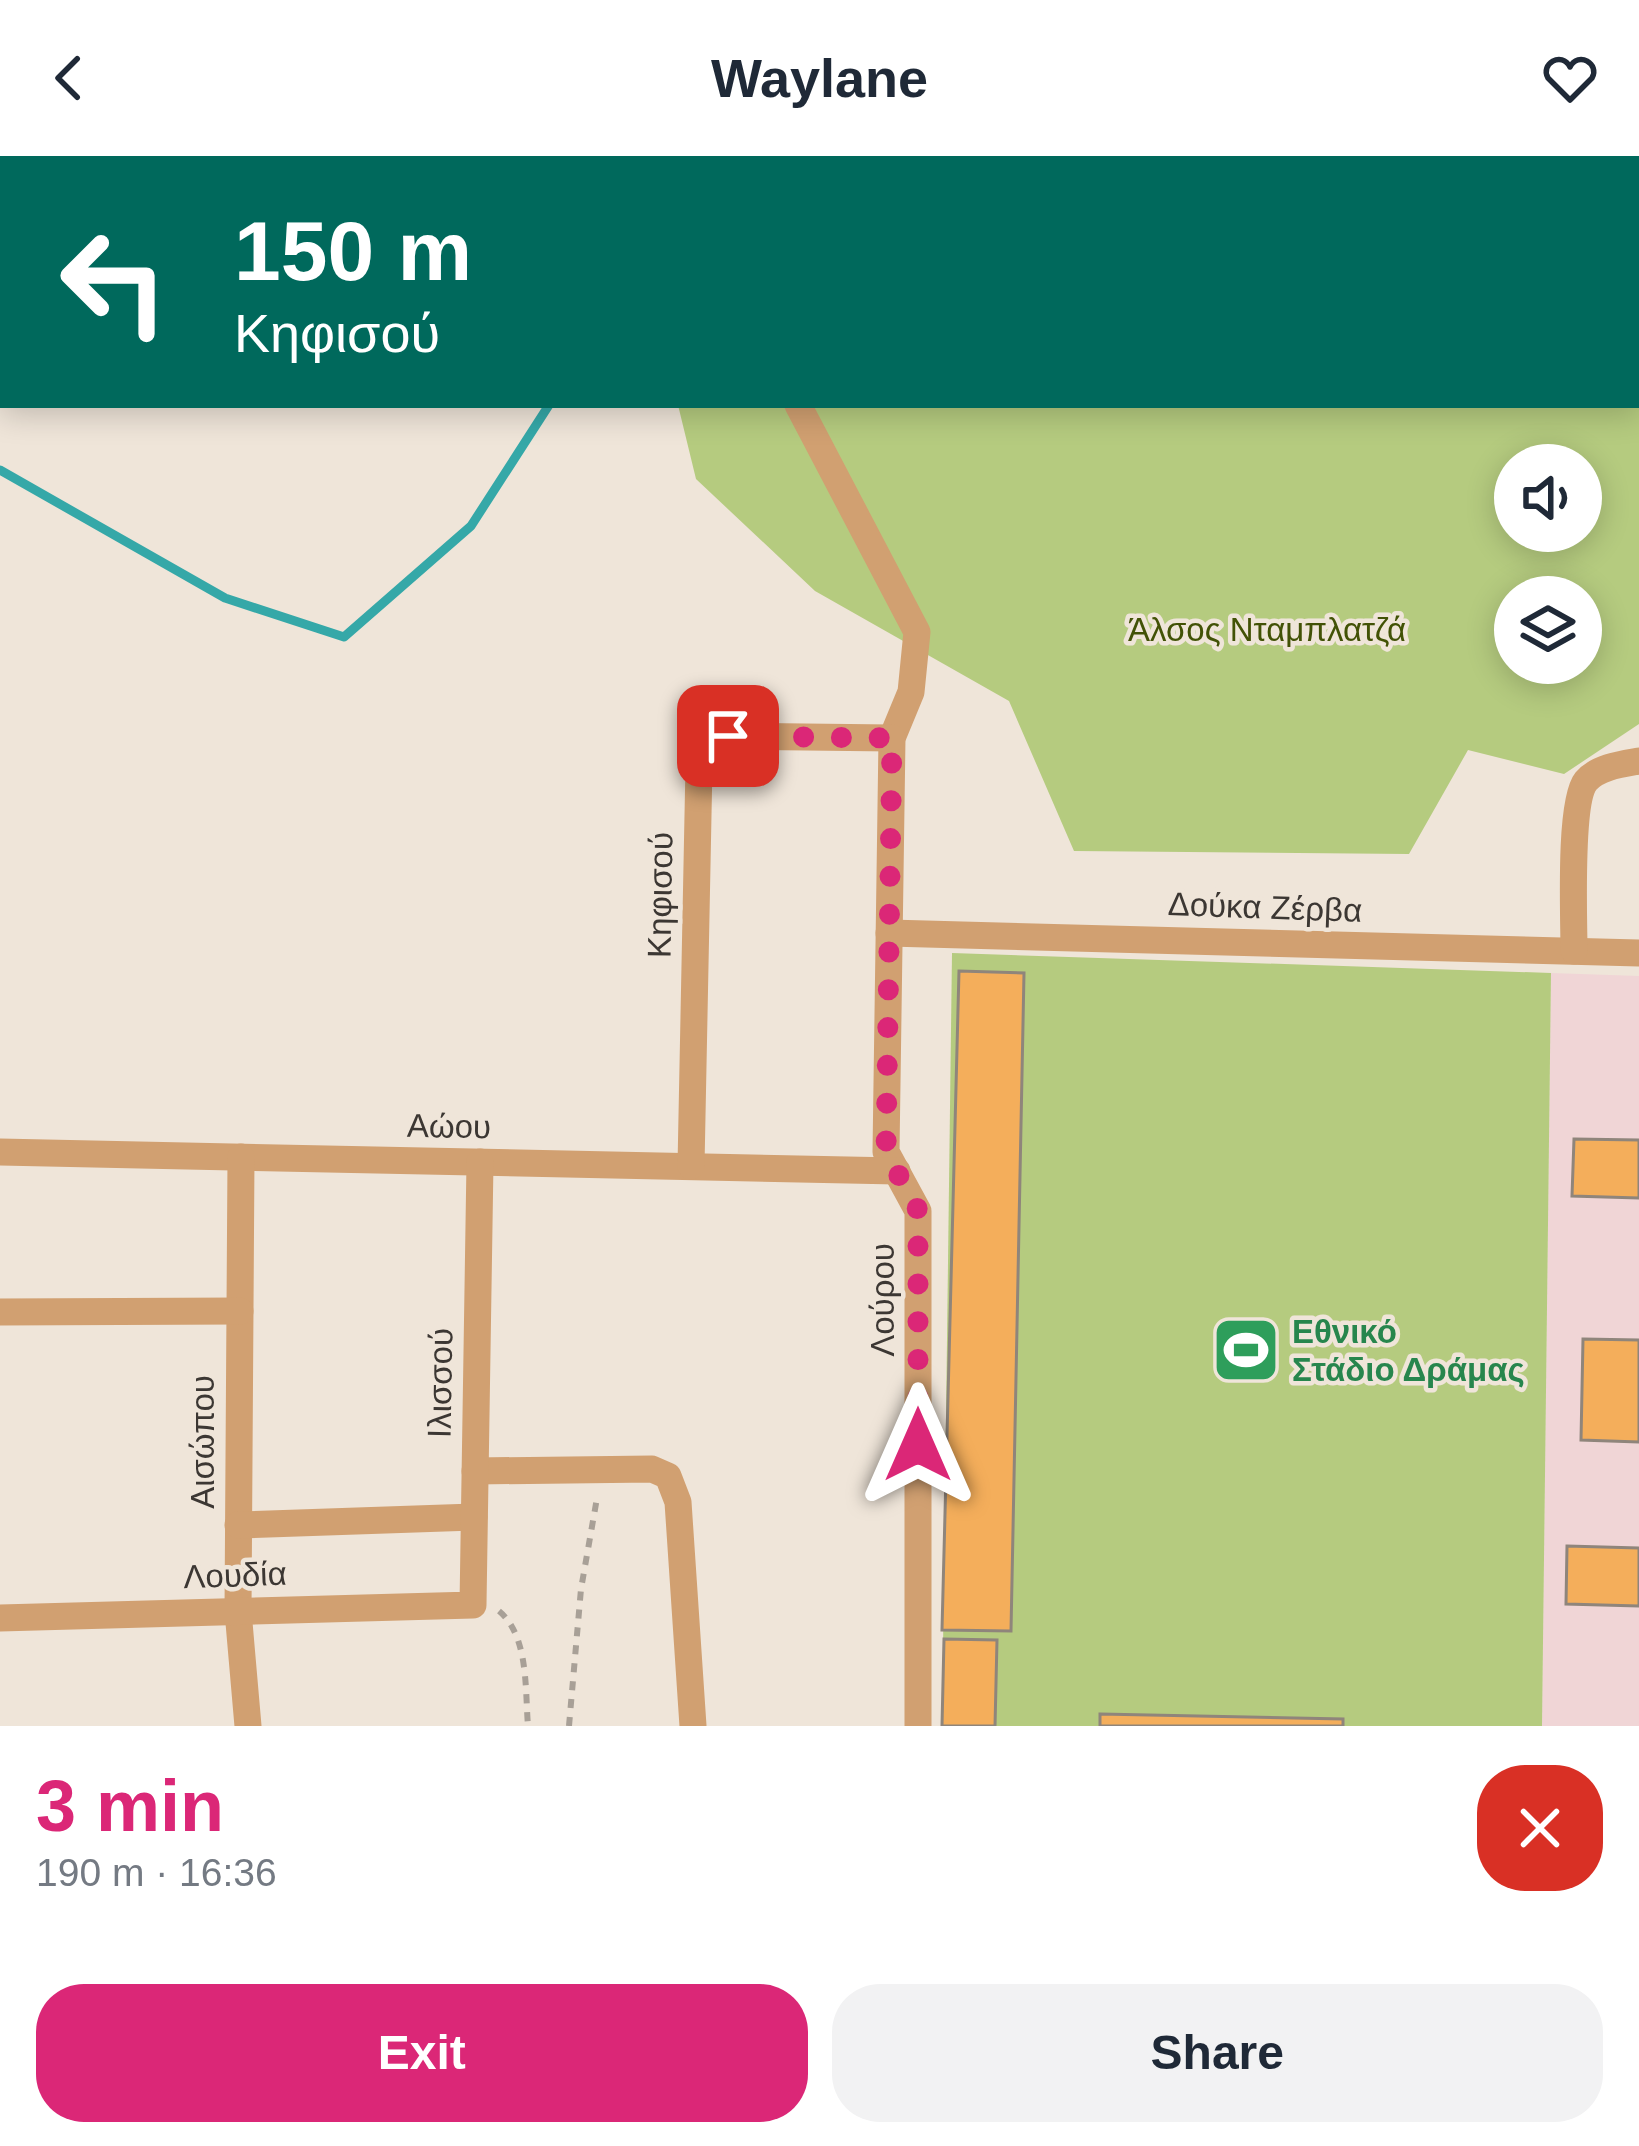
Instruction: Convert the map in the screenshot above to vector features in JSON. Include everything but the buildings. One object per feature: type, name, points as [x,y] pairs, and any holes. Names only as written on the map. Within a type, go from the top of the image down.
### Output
[{"type":"street","name":"Λούρου","points":[[800,408],[917,632],[911,692],[892,738],[886,1152],[918,1210],[918,1726]]},
{"type":"street","name":"Κηφισού","points":[[691,1166],[703,745],[712,737],[728,736],[892,738]]},
{"type":"street","points":[[1574,951],[1576,821],[1581,790],[1596,772],[1639,761]]},
{"type":"street","name":"Δούκα Ζέρβα","points":[[889,933],[1639,953]]},
{"type":"street","name":"Αώου","points":[[0,1152],[897,1171]]},
{"type":"street","name":"Αισώπου","points":[[241,1157],[238,1611],[248,1726]]},
{"type":"street","name":"Ιλισσού","points":[[472,1605],[480,1162]]},
{"type":"street","points":[[0,1312],[239,1311]]},
{"type":"street","points":[[475,1471],[658,1470],[668,1476],[674,1486],[693,1726]]},
{"type":"street","points":[[238,1525],[474,1516]]},
{"type":"street","name":"Λουδία","points":[[0,1618],[472,1605]]},
{"type":"path","points":[[569,1726],[581,1589],[602,1469]]},
{"type":"path","points":[[472,1605],[496,1609],[511,1625],[524,1671],[527,1726]]},
{"type":"shaded area","points":[[1551,973],[1639,976],[1639,1726],[1542,1726]]},
{"type":"green space","name":"Άλσος Νταμπλατζά","points":[[679,408],[1639,408],[1639,724],[1564,774],[1468,750],[1409,854],[1074,851],[1009,701],[815,591],[696,479]]},
{"type":"green space","name":"Εθνικό Στάδιο Δράμας","points":[[952,953],[1551,973],[1542,1726],[942,1726]]},
{"type":"waterway","points":[[0,470],[225,598],[344,637],[471,526],[547,408]]},
{"type":"place","name":"Εθνικό Στάδιο Δράμας","points":[[1246,1350]]},
{"type":"route","points":[[728,736],[892,738],[886,1152],[918,1210],[918,1445]]}]
